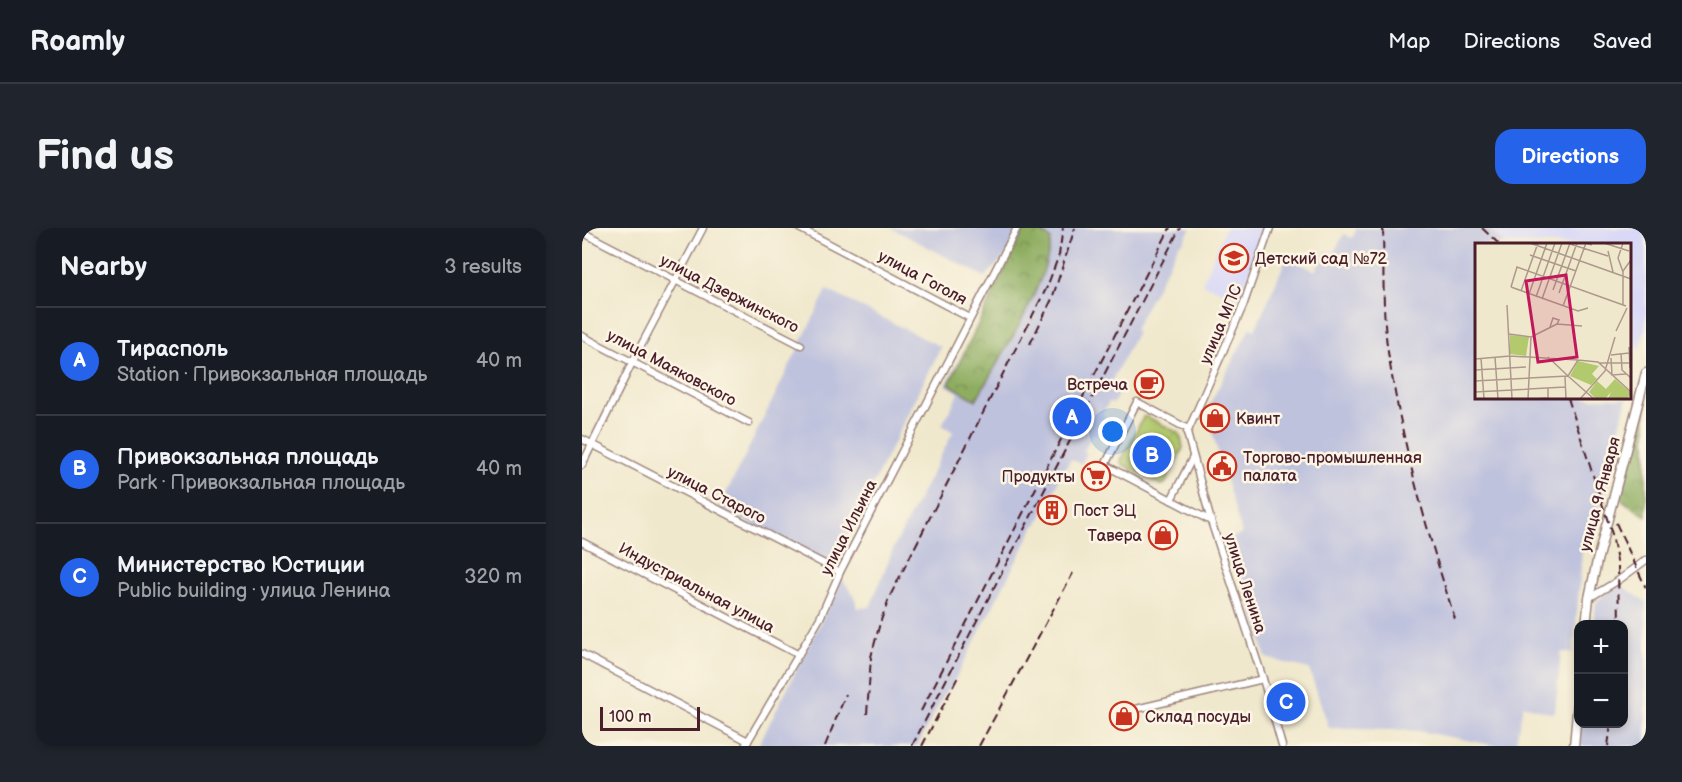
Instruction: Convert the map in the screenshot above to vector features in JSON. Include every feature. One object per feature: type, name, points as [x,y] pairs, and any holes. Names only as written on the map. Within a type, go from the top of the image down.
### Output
[{"type":"street","points":[[582,465],[703,228]]},
{"type":"street","name":"улица Гоголя","points":[[799,228],[970,318]]},
{"type":"street","name":"улица Ильина","points":[[747,743],[820,618],[840,572],[1017,228]]},
{"type":"street","name":"улица МПС","points":[[1188,429],[1223,354],[1270,228]]},
{"type":"street","name":"улица Дзержинского","points":[[582,232],[801,345]]},
{"type":"street","name":"улица Маяковского","points":[[582,336],[749,423]]},
{"type":"street","name":"улица 9 Января","points":[[1586,620],[1597,561],[1646,373]]},
{"type":"street","points":[[1188,429],[1137,402],[1105,465],[1211,521]]},
{"type":"street","name":"улица Ленина","points":[[1188,429],[1188,437],[1211,521],[1263,679],[1282,746]]},
{"type":"street","name":"улица Старого","points":[[582,440],[840,572]]},
{"type":"street","points":[[1171,500],[1193,457]]},
{"type":"street","name":"Индустриальная улица","points":[[582,542],[799,656]]},
{"type":"street","points":[[1589,598],[1646,560]]},
{"type":"street","points":[[582,654],[747,743]]},
{"type":"street","points":[[1119,713],[1263,679]]},
{"type":"street","points":[[1574,746],[1576,728]]},
{"type":"shaded area","points":[[891,228],[1191,228],[1182,244],[1180,243],[1134,330],[1137,332],[1110,384],[1121,389],[1113,404],[1109,402],[1102,415],[1106,417],[1097,435],[1093,434],[1084,451],[1087,453],[1081,464],[1071,459],[1064,470],[950,689],[946,691],[917,746],[758,746],[837,590],[834,587],[840,576],[853,594],[858,608],[870,607],[893,549],[953,432],[942,425],[959,393],[946,385],[1026,234],[985,277]]},
{"type":"shaded area","name":"Детский сад №72","points":[[1225,228],[1264,228],[1240,299],[1202,284]]},
{"type":"shaded area","points":[[1357,228],[1489,228],[1503,243],[1475,243],[1475,399],[1627,399],[1593,532],[1586,533],[1581,558],[1576,620],[1574,620],[1573,653],[1561,652],[1555,712],[1550,713],[1523,705],[1515,746],[1498,746],[1418,731],[1329,728],[1309,669],[1266,658],[1231,538],[1242,534],[1206,411],[1250,328],[1255,330],[1287,257],[1315,271],[1327,251],[1333,254],[1344,234],[1352,238]]},
{"type":"shaded area","points":[[1489,228],[1646,228],[1646,324],[1640,349],[1631,344],[1631,243],[1503,243]]},
{"type":"shaded area","points":[[827,290],[941,347],[833,565],[719,508]]},
{"type":"shaded area","points":[[1618,583],[1646,602],[1646,746],[1578,746],[1580,728],[1628,728],[1628,620],[1594,620],[1596,602]]},
{"type":"green space","points":[[1025,228],[1039,228],[1051,240],[1047,260],[1021,322],[976,400],[949,384]]},
{"type":"green space","points":[[1646,394],[1646,516],[1619,498]]},
{"type":"green space","points":[[1144,416],[1180,434],[1183,448],[1165,484],[1161,485],[1122,464],[1121,461]]},
{"type":"railway","points":[[867,714],[871,657],[890,596],[1047,287],[1059,255],[1063,228]]},
{"type":"railway","points":[[1030,344],[1052,299],[1075,228]]},
{"type":"railway","points":[[921,711],[1170,228]]},
{"type":"railway","points":[[912,746],[1180,228]]},
{"type":"railway","points":[[1383,228],[1385,322],[1400,420],[1416,487],[1455,619]]},
{"type":"railway","points":[[1482,228],[1498,243]]},
{"type":"railway","points":[[1568,399],[1612,534],[1618,566],[1619,620]]},
{"type":"railway","points":[[1616,523],[1646,588]]},
{"type":"railway","points":[[979,746],[1073,573]]},
{"type":"railway","points":[[922,746],[959,675]]},
{"type":"railway","points":[[825,746],[846,694]]},
{"type":"railway","points":[[1608,746],[1610,728]]},
{"type":"place","name":"Детский сад №72","points":[[1234,258]]},
{"type":"place","name":"Встреча","points":[[1149,384]]},
{"type":"place","name":"Тирасполь","points":[[1072,417]]},
{"type":"place","name":"Квинт","points":[[1215,418]]},
{"type":"place","name":"Привокзальная площадь","points":[[1152,455]]},
{"type":"place","name":"Торгово-промышленная палата","points":[[1222,466]]},
{"type":"place","name":"Продукты","points":[[1096,476]]},
{"type":"place","name":"Пост ЭЦ","points":[[1052,510]]},
{"type":"place","name":"Тавера","points":[[1163,535]]},
{"type":"place","name":"Министерство Юстиции","points":[[1286,702]]},
{"type":"place","name":"Склад посуды","points":[[1124,716]]}]
